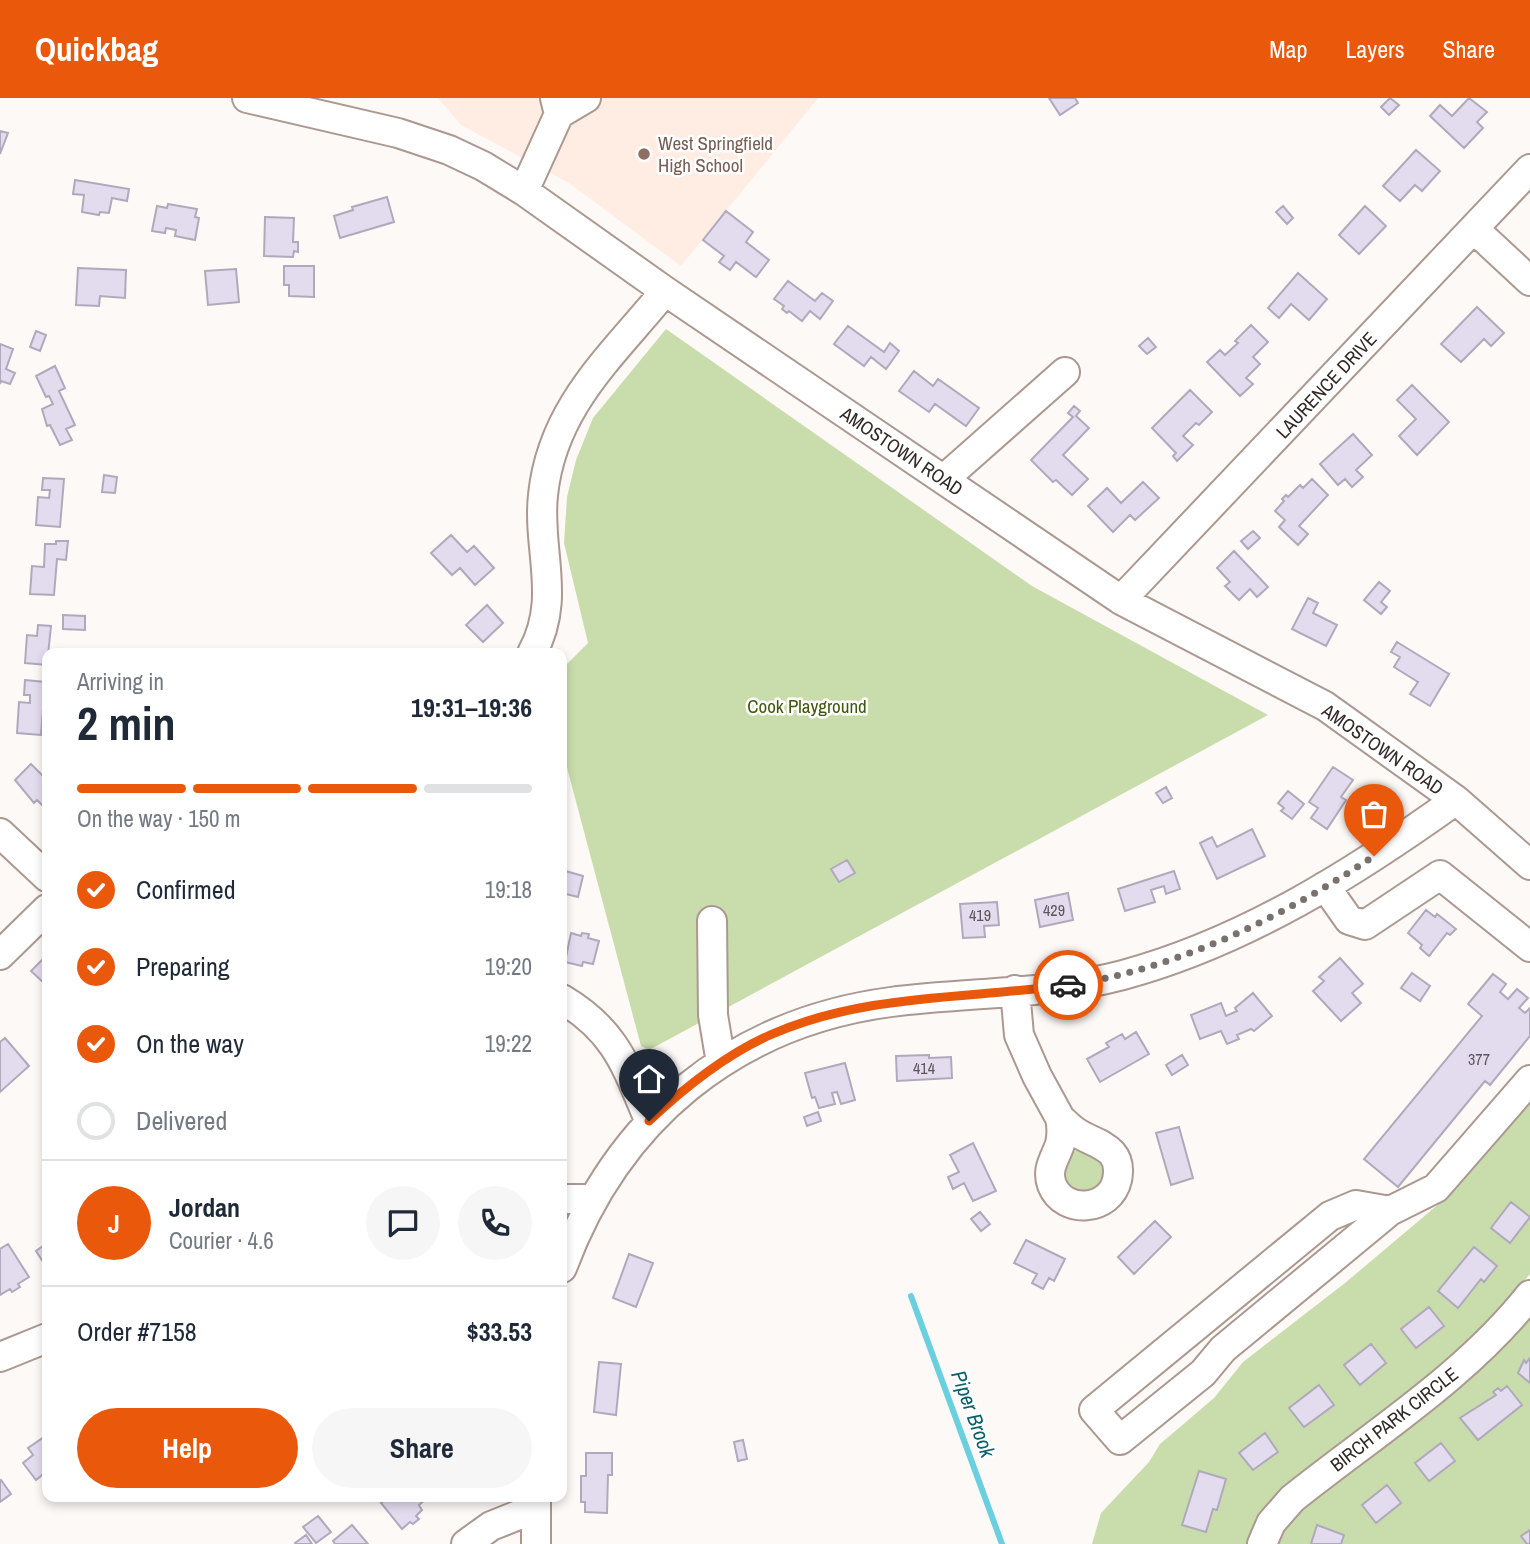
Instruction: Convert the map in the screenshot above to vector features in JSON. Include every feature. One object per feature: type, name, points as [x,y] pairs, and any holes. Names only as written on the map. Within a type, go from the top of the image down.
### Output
[{"type":"street","name":"AMOSTOWN ROAD","points":[[247,98],[398,133],[449,150],[483,166],[524,191],[665,291],[1121,600],[1325,706],[1455,800],[1530,865]]},
{"type":"street","points":[[524,191],[557,106],[586,98]]},
{"type":"street","name":"LAURENCE DRIVE","points":[[1121,600],[1530,169]]},
{"type":"street","points":[[1474,229],[1530,281]]},
{"type":"street","points":[[534,648],[548,604],[548,575],[541,516],[546,473],[559,430],[582,389],[665,291]]},
{"type":"street","points":[[944,479],[1065,372]]},
{"type":"street","points":[[567,1257],[593,1199],[618,1159],[649,1121],[685,1088],[769,1035],[840,1012],[890,1002],[1102,980],[1160,964],[1236,933],[1325,887],[1380,853],[1455,800]]},
{"type":"street","points":[[0,833],[42,872]]},
{"type":"street","points":[[1325,887],[1349,920],[1365,925],[1440,875],[1530,947]]},
{"type":"street","points":[[0,954],[42,914]]},
{"type":"street","points":[[712,921],[713,1015],[721,1063]]},
{"type":"street","points":[[1015,990],[1019,1035],[1060,1118]]},
{"type":"street","points":[[567,1002],[588,1016],[621,1055],[649,1121]]},
{"type":"street","points":[[1390,1211],[1356,1205],[1330,1216],[1094,1410],[1120,1440],[1203,1373],[1223,1349],[1390,1211],[1436,1188],[1530,1080]]},
{"type":"street","points":[[567,1199],[593,1199]]},
{"type":"street","name":"BIRCH PARK CIRCLE","points":[[1262,1544],[1271,1523],[1293,1499],[1477,1353],[1511,1319],[1530,1295]]},
{"type":"street","points":[[0,1357],[42,1340]]},
{"type":"street","points":[[466,1544],[491,1526],[536,1502],[536,1544]]},
{"type":"shaded area","name":"West Springfield High School","points":[[438,98],[818,98],[681,266],[569,183],[461,125]]},
{"type":"green space","name":"Cook Playground","points":[[666,329],[1032,586],[1268,715],[649,1050],[641,1046],[567,768],[567,664],[588,643],[564,543],[567,497],[576,460],[593,418]]},
{"type":"green space","points":[[1530,1103],[1530,1274],[1483,1331],[1260,1515],[1249,1544],[1092,1544],[1101,1513],[1149,1462],[1160,1444],[1214,1398],[1243,1362],[1345,1283],[1453,1192]]},
{"type":"green space","points":[[1081,1148],[1105,1164],[1105,1180],[1087,1192],[1078,1192],[1067,1187],[1061,1167],[1068,1154]]},
{"type":"green space","points":[[1530,1309],[1530,1544],[1271,1544],[1276,1532]]},
{"type":"building","points":[[1049,98],[1075,98],[1078,103],[1060,115]]},
{"type":"building","points":[[1390,98],[1399,105],[1389,115],[1381,107]]},
{"type":"building","points":[[1469,98],[1487,112],[1477,122],[1483,128],[1464,148],[1430,116],[1440,105],[1452,116]]},
{"type":"building","points":[[0,131],[8,133],[0,154]]},
{"type":"building","points":[[1416,150],[1440,171],[1422,191],[1415,185],[1400,201],[1383,186]]},
{"type":"building","points":[[75,180],[129,189],[127,201],[112,198],[109,213],[100,212],[99,215],[82,212],[84,195],[73,194]]},
{"type":"building","points":[[387,197],[394,222],[340,238],[334,216],[353,210],[352,207]]},
{"type":"building","points":[[168,204],[197,209],[195,217],[199,218],[195,240],[175,236],[176,230],[166,228],[165,233],[152,231],[157,206],[167,208]]},
{"type":"building","points":[[1283,206],[1293,218],[1287,224],[1276,212]]},
{"type":"building","points":[[1365,206],[1386,226],[1359,254],[1339,235]]},
{"type":"building","points":[[726,211],[753,232],[746,242],[769,260],[756,277],[736,262],[730,270],[719,262],[724,256],[703,240]]},
{"type":"building","points":[[265,217],[294,218],[293,242],[298,242],[298,252],[294,251],[293,257],[264,256]]},
{"type":"building","points":[[284,266],[314,266],[314,297],[289,296],[289,285],[284,285]]},
{"type":"building","points":[[78,268],[126,270],[125,298],[100,296],[99,306],[76,305]]},
{"type":"building","points":[[236,269],[239,302],[208,305],[205,271]]},
{"type":"building","points":[[1298,273],[1327,299],[1309,320],[1291,304],[1279,318],[1268,308]]},
{"type":"building","points":[[788,281],[815,301],[822,293],[833,301],[820,319],[810,311],[802,321],[782,309],[784,306],[774,299]]},
{"type":"building","points":[[1477,307],[1504,333],[1491,346],[1484,339],[1461,362],[1441,344]]},
{"type":"building","points":[[1251,325],[1268,342],[1253,357],[1260,364],[1246,378],[1253,384],[1240,396],[1207,362],[1220,350],[1225,355]]},
{"type":"building","points":[[848,326],[884,352],[890,343],[899,351],[886,369],[871,357],[864,366],[834,344]]},
{"type":"building","points":[[36,331],[46,335],[40,351],[30,347]]},
{"type":"building","points":[[1148,338],[1156,347],[1147,354],[1139,346]]},
{"type":"building","points":[[0,344],[13,349],[6,369],[15,373],[10,384],[1,381],[0,384]]},
{"type":"building","points":[[55,366],[65,388],[59,391],[75,425],[66,429],[72,440],[60,445],[50,425],[47,426],[42,409],[53,404],[49,396],[46,397],[36,376]]},
{"type":"building","points":[[914,371],[933,386],[938,379],[979,408],[966,426],[935,404],[929,412],[899,391]]},
{"type":"building","points":[[1412,385],[1449,422],[1417,455],[1399,436],[1416,419],[1397,400]]},
{"type":"building","points":[[1190,390],[1212,412],[1183,436],[1193,445],[1177,461],[1173,456],[1176,453],[1152,428]]},
{"type":"building","points":[[1074,406],[1080,411],[1076,416],[1089,428],[1063,455],[1088,479],[1072,495],[1056,480],[1053,482],[1031,460],[1073,417],[1068,413]]},
{"type":"building","points":[[1353,434],[1372,455],[1356,470],[1363,477],[1352,487],[1345,479],[1338,485],[1320,464]]},
{"type":"building","points":[[104,475],[117,477],[115,493],[102,492]]},
{"type":"building","points":[[43,478],[64,479],[60,527],[36,525],[38,497],[49,498],[50,490],[42,490]]},
{"type":"building","points":[[1312,479],[1328,495],[1299,526],[1308,534],[1298,545],[1279,527],[1285,520],[1275,511],[1286,495],[1288,497],[1300,485],[1303,488]]},
{"type":"building","points":[[1143,482],[1159,498],[1135,520],[1130,515],[1113,532],[1088,506],[1107,488],[1121,503]]},
{"type":"building","points":[[1253,531],[1260,538],[1248,549],[1241,541]]},
{"type":"building","points":[[451,535],[467,552],[474,546],[494,568],[475,585],[460,568],[452,575],[431,553]]},
{"type":"building","points":[[56,541],[68,541],[66,560],[57,559],[54,595],[30,594],[32,566],[44,567],[45,544],[56,544]]},
{"type":"building","points":[[1234,551],[1268,587],[1257,597],[1250,589],[1239,600],[1225,586],[1230,582],[1217,568]]},
{"type":"building","points":[[1379,582],[1390,591],[1381,602],[1387,607],[1381,614],[1364,600]]},
{"type":"building","points":[[1308,598],[1318,603],[1313,613],[1337,625],[1326,646],[1292,629]]},
{"type":"building","points":[[487,605],[503,623],[483,642],[466,625]]},
{"type":"building","points":[[63,615],[85,616],[85,630],[63,629]]},
{"type":"building","points":[[38,625],[51,626],[49,648],[42,648],[42,665],[25,663],[27,635],[37,636]]},
{"type":"building","points":[[1397,642],[1449,674],[1430,706],[1410,694],[1418,682],[1394,667],[1400,657],[1391,652]]},
{"type":"building","points":[[25,680],[42,682],[41,735],[17,733],[19,702],[30,703],[30,695],[24,695]]},
{"type":"building","points":[[31,764],[42,775],[42,805],[37,800],[34,803],[15,780]]},
{"type":"building","points":[[1333,767],[1353,780],[1341,797],[1346,800],[1327,829],[1311,818],[1318,808],[1309,802]]},
{"type":"building","points":[[1166,787],[1172,798],[1163,803],[1156,793]]},
{"type":"building","points":[[1288,791],[1304,804],[1292,819],[1281,811],[1284,808],[1278,803]]},
{"type":"building","points":[[1252,829],[1265,856],[1217,879],[1200,843],[1212,837],[1217,847]]},
{"type":"building","points":[[847,860],[855,873],[839,882],[831,869]]},
{"type":"building","points":[[567,871],[583,876],[578,897],[567,894]]},
{"type":"building","points":[[1174,871],[1180,889],[1166,894],[1164,886],[1151,890],[1155,902],[1125,911],[1118,889]]},
{"type":"building","points":[[1068,893],[1073,920],[1040,927],[1035,900]]},
{"type":"building","points":[[997,902],[999,925],[984,926],[985,937],[963,938],[960,904]]},
{"type":"building","points":[[1426,910],[1435,917],[1437,914],[1456,929],[1450,935],[1447,933],[1429,956],[1420,948],[1422,945],[1408,933]]},
{"type":"building","points":[[571,933],[581,936],[582,933],[589,934],[588,938],[599,941],[593,964],[583,962],[582,966],[567,962]]},
{"type":"building","points":[[1340,958],[1363,984],[1352,993],[1361,1003],[1341,1021],[1313,991],[1324,981],[1319,977]]},
{"type":"building","points":[[42,960],[42,981],[31,971]]},
{"type":"building","points":[[1412,973],[1430,986],[1420,1001],[1401,988]]},
{"type":"building","points":[[1493,974],[1506,984],[1500,992],[1508,999],[1517,989],[1528,998],[1519,1008],[1525,1013],[1530,1008],[1530,1036],[1490,1085],[1485,1081],[1398,1187],[1364,1159],[1482,1016],[1468,1004]]},
{"type":"building","points":[[1253,993],[1272,1016],[1254,1031],[1251,1029],[1237,1035],[1239,1039],[1227,1044],[1221,1031],[1200,1039],[1191,1015],[1221,1003],[1226,1016],[1237,1011],[1235,1008]]},
{"type":"building","points":[[1136,1032],[1149,1054],[1100,1082],[1087,1059],[1109,1047],[1106,1043],[1122,1034],[1125,1039]]},
{"type":"building","points":[[5,1038],[29,1066],[0,1092],[0,1042]]},
{"type":"building","points":[[929,1055],[929,1058],[951,1057],[952,1078],[897,1081],[896,1056]]},
{"type":"building","points":[[1182,1055],[1188,1065],[1172,1075],[1166,1065]]},
{"type":"building","points":[[845,1063],[855,1100],[841,1104],[837,1092],[832,1093],[835,1104],[819,1108],[815,1097],[812,1098],[805,1073]]},
{"type":"building","points":[[818,1112],[821,1121],[807,1126],[804,1117]]},
{"type":"building","points":[[1179,1127],[1193,1178],[1171,1185],[1156,1133]]},
{"type":"building","points":[[973,1143],[996,1191],[973,1201],[964,1183],[953,1189],[948,1177],[959,1172],[950,1155]]},
{"type":"building","points":[[1511,1202],[1530,1217],[1510,1243],[1491,1228]]},
{"type":"building","points":[[980,1212],[990,1224],[981,1231],[971,1219]]},
{"type":"building","points":[[1155,1221],[1171,1237],[1134,1274],[1118,1257]]},
{"type":"building","points":[[1026,1240],[1065,1259],[1054,1281],[1049,1278],[1043,1289],[1032,1283],[1037,1274],[1014,1263]]},
{"type":"building","points":[[8,1244],[29,1277],[12,1292],[10,1289],[0,1295],[0,1249]]},
{"type":"building","points":[[42,1247],[42,1260],[36,1251]]},
{"type":"building","points":[[1474,1247],[1497,1266],[1484,1282],[1481,1279],[1458,1308],[1438,1291]]},
{"type":"building","points":[[629,1254],[653,1263],[636,1307],[613,1298]]},
{"type":"building","points":[[1429,1307],[1444,1326],[1416,1348],[1401,1329]]},
{"type":"building","points":[[1371,1344],[1386,1363],[1360,1385],[1344,1365]]},
{"type":"building","points":[[1530,1358],[1530,1383],[1518,1373],[1524,1360],[1526,1363]]},
{"type":"building","points":[[599,1362],[621,1364],[616,1415],[594,1412]]},
{"type":"building","points":[[1319,1385],[1334,1405],[1304,1427],[1289,1408]]},
{"type":"building","points":[[1507,1386],[1522,1405],[1478,1440],[1460,1418],[1496,1395],[1493,1392],[1498,1388],[1501,1391]]},
{"type":"building","points":[[1265,1433],[1278,1452],[1253,1470],[1239,1453]]},
{"type":"building","points":[[42,1438],[42,1475],[36,1480],[23,1463],[33,1455],[28,1448]]},
{"type":"building","points":[[743,1440],[747,1459],[738,1461],[734,1442]]},
{"type":"building","points":[[1441,1443],[1455,1461],[1429,1481],[1415,1463]]},
{"type":"building","points":[[586,1453],[612,1453],[612,1475],[608,1475],[607,1513],[585,1512],[585,1502],[581,1502],[581,1476],[586,1476]]},
{"type":"building","points":[[1199,1471],[1226,1479],[1217,1510],[1213,1509],[1206,1532],[1182,1525]]},
{"type":"building","points":[[0,1481],[11,1494],[0,1502]]},
{"type":"building","points":[[1387,1485],[1401,1503],[1376,1523],[1362,1505]]},
{"type":"building","points":[[422,1502],[419,1505],[422,1510],[416,1516],[419,1519],[402,1529],[381,1503]]},
{"type":"building","points":[[318,1516],[331,1532],[316,1543],[303,1527]]},
{"type":"building","points":[[352,1525],[368,1544],[335,1544],[333,1541]]},
{"type":"building","points":[[1317,1525],[1344,1535],[1341,1544],[1311,1544]]},
{"type":"building","points":[[1530,1530],[1530,1544],[1527,1544],[1521,1536]]},
{"type":"building","points":[[306,1535],[312,1544],[295,1543]]},
{"type":"waterway","name":"Piper Brook","points":[[911,1296],[1002,1544]]},
{"type":"way so far","points":[[1068,985],[1125,975],[1204,947],[1282,910],[1374,856]]},
{"type":"place","name":"West Springfield High School","points":[[644,154]]},
{"type":"route","points":[[649,1121],[685,1088],[721,1063],[753,1043],[792,1026],[840,1012],[890,1002],[1068,985]]}]
